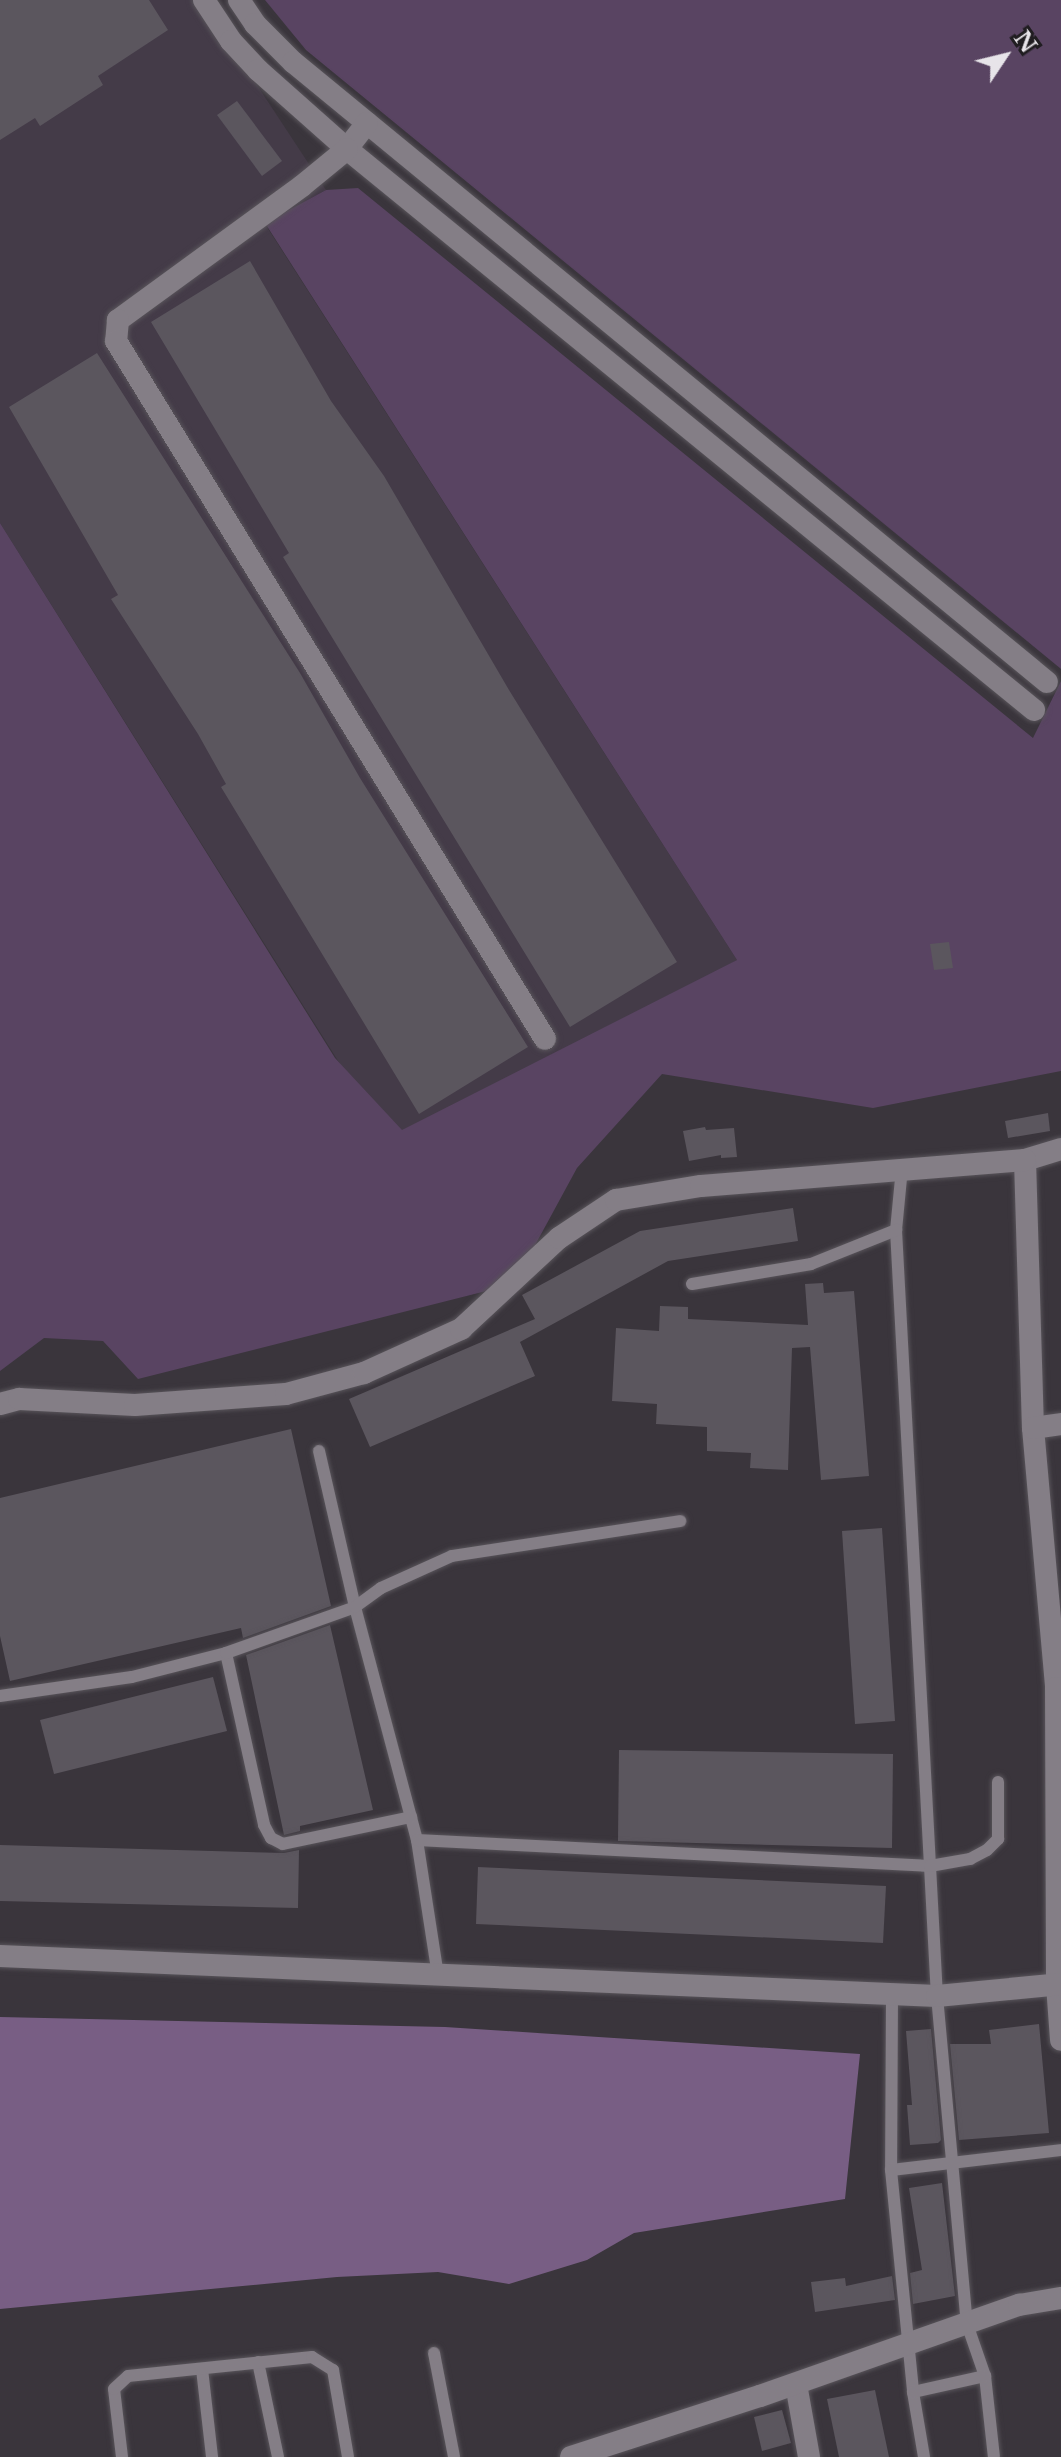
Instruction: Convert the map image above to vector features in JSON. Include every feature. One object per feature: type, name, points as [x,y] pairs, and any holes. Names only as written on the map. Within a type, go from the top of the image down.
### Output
[{"type":"street","points":[[204,0],[231,41],[258,70],[347,149],[1034,710]]},
{"type":"street","points":[[239,0],[277,48],[1047,682]]},
{"type":"street","points":[[367,123],[347,149],[118,320],[116,341],[545,1039]]},
{"type":"street","points":[[0,1404],[19,1399],[135,1405],[286,1394],[364,1373],[461,1329],[559,1238],[616,1200],[701,1186],[1025,1160],[1061,1149]]},
{"type":"street","points":[[1025,1160],[1033,1428],[1058,1688],[1061,2040]]},
{"type":"street","points":[[1033,1428],[1061,1424]]},
{"type":"street","points":[[0,1956],[937,1996],[1059,1984]]},
{"type":"street","points":[[571,2457],[629,2448],[796,2384],[1019,2305],[1061,2298]]},
{"type":"street","points":[[796,2384],[809,2457]]},
{"type":"lane","points":[[902,1168],[896,1230],[937,1996],[967,2324],[985,2376],[994,2457]]},
{"type":"lane","points":[[692,1284],[811,1264],[896,1230]]},
{"type":"lane","points":[[319,1451],[355,1607],[417,1840],[438,1975]]},
{"type":"lane","points":[[0,1696],[132,1677],[226,1653],[355,1607],[381,1588],[452,1556],[680,1521]]},
{"type":"lane","points":[[226,1653],[264,1825],[271,1838],[283,1844],[411,1817]]},
{"type":"lane","points":[[417,1840],[930,1866],[970,1859],[987,1850],[998,1839],[998,1782]]},
{"type":"lane","points":[[892,1994],[891,2170],[913,2392],[924,2457]]},
{"type":"lane","points":[[891,2170],[1061,2150]]},
{"type":"lane","points":[[434,2353],[454,2457]]},
{"type":"lane","points":[[122,2457],[114,2389],[128,2376],[312,2357],[333,2370],[348,2457]]},
{"type":"lane","points":[[258,2362],[278,2457]]},
{"type":"lane","points":[[202,2369],[212,2457]]},
{"type":"lane","points":[[913,2392],[985,2376]]},
{"type":"shaded area","points":[[0,0],[201,0],[326,190],[265,224],[737,960],[401,1161],[0,523]]},
{"type":"shaded area","points":[[265,0],[1061,0],[1061,669],[306,50]]},
{"type":"shaded area","points":[[358,188],[1033,738],[1061,681],[1061,1071],[873,1108],[662,1074],[577,1168],[514,1284],[138,1379],[103,1341],[44,1338],[0,1371],[0,523],[335,1058],[402,1130],[737,960],[265,223],[326,190]]},
{"type":"shaded area","points":[[0,2017],[445,2027],[860,2054],[845,2199],[634,2233],[587,2260],[509,2284],[438,2272],[337,2277],[0,2309]]},
{"type":"building","points":[[0,0],[149,0],[168,30],[98,76],[103,85],[40,126],[35,118],[0,140]]},
{"type":"building","points":[[237,101],[282,161],[262,176],[217,115]]},
{"type":"building","points":[[250,261],[331,401],[384,476],[509,690],[677,962],[570,1027],[283,557],[289,553],[151,322]]},
{"type":"building","points":[[97,353],[300,673],[360,778],[528,1047],[419,1114],[221,787],[226,784],[198,734],[111,599],[118,595],[9,407]]},
{"type":"building","points":[[949,942],[953,968],[934,970],[930,944]]},
{"type":"building","points":[[1048,1113],[1050,1131],[1008,1138],[1005,1121]]},
{"type":"building","points":[[705,1127],[706,1130],[734,1128],[737,1157],[721,1158],[721,1155],[689,1161],[683,1131]]},
{"type":"building","points":[[793,1208],[798,1241],[668,1261],[520,1342],[535,1376],[370,1447],[349,1399],[535,1319],[522,1295],[640,1231]]},
{"type":"building","points":[[823,1283],[824,1293],[854,1291],[869,1476],[821,1480],[810,1347],[792,1348],[788,1470],[750,1468],[751,1453],[707,1451],[707,1427],[656,1424],[657,1404],[612,1401],[616,1328],[659,1331],[660,1306],[688,1307],[688,1319],[808,1325],[805,1284]]},
{"type":"building","points":[[291,1429],[331,1606],[243,1638],[241,1628],[10,1681],[0,1636],[0,1498]]},
{"type":"building","points":[[882,1528],[895,1721],[855,1724],[842,1531]]},
{"type":"building","points":[[330,1625],[373,1810],[300,1826],[300,1831],[284,1835],[246,1655]]},
{"type":"building","points":[[213,1677],[227,1731],[54,1774],[40,1720]]},
{"type":"building","points":[[619,1750],[893,1754],[892,1848],[618,1841]]},
{"type":"building","points":[[0,1845],[284,1853],[299,1850],[298,1908],[0,1901]]},
{"type":"building","points":[[478,1867],[886,1886],[883,1943],[476,1924]]},
{"type":"building","points":[[1039,2024],[1049,2133],[959,2140],[950,2044],[991,2044],[989,2030]]},
{"type":"building","points":[[931,2029],[941,2140],[938,2143],[910,2145],[907,2105],[912,2105],[906,2031]]},
{"type":"building","points":[[942,2183],[955,2296],[913,2304],[910,2273],[922,2270],[909,2188]]},
{"type":"building","points":[[892,2276],[895,2300],[815,2312],[811,2282],[845,2278],[846,2286]]},
{"type":"building","points":[[875,2390],[889,2457],[839,2457],[827,2399]]},
{"type":"building","points":[[782,2410],[791,2443],[762,2451],[754,2417]]}]
